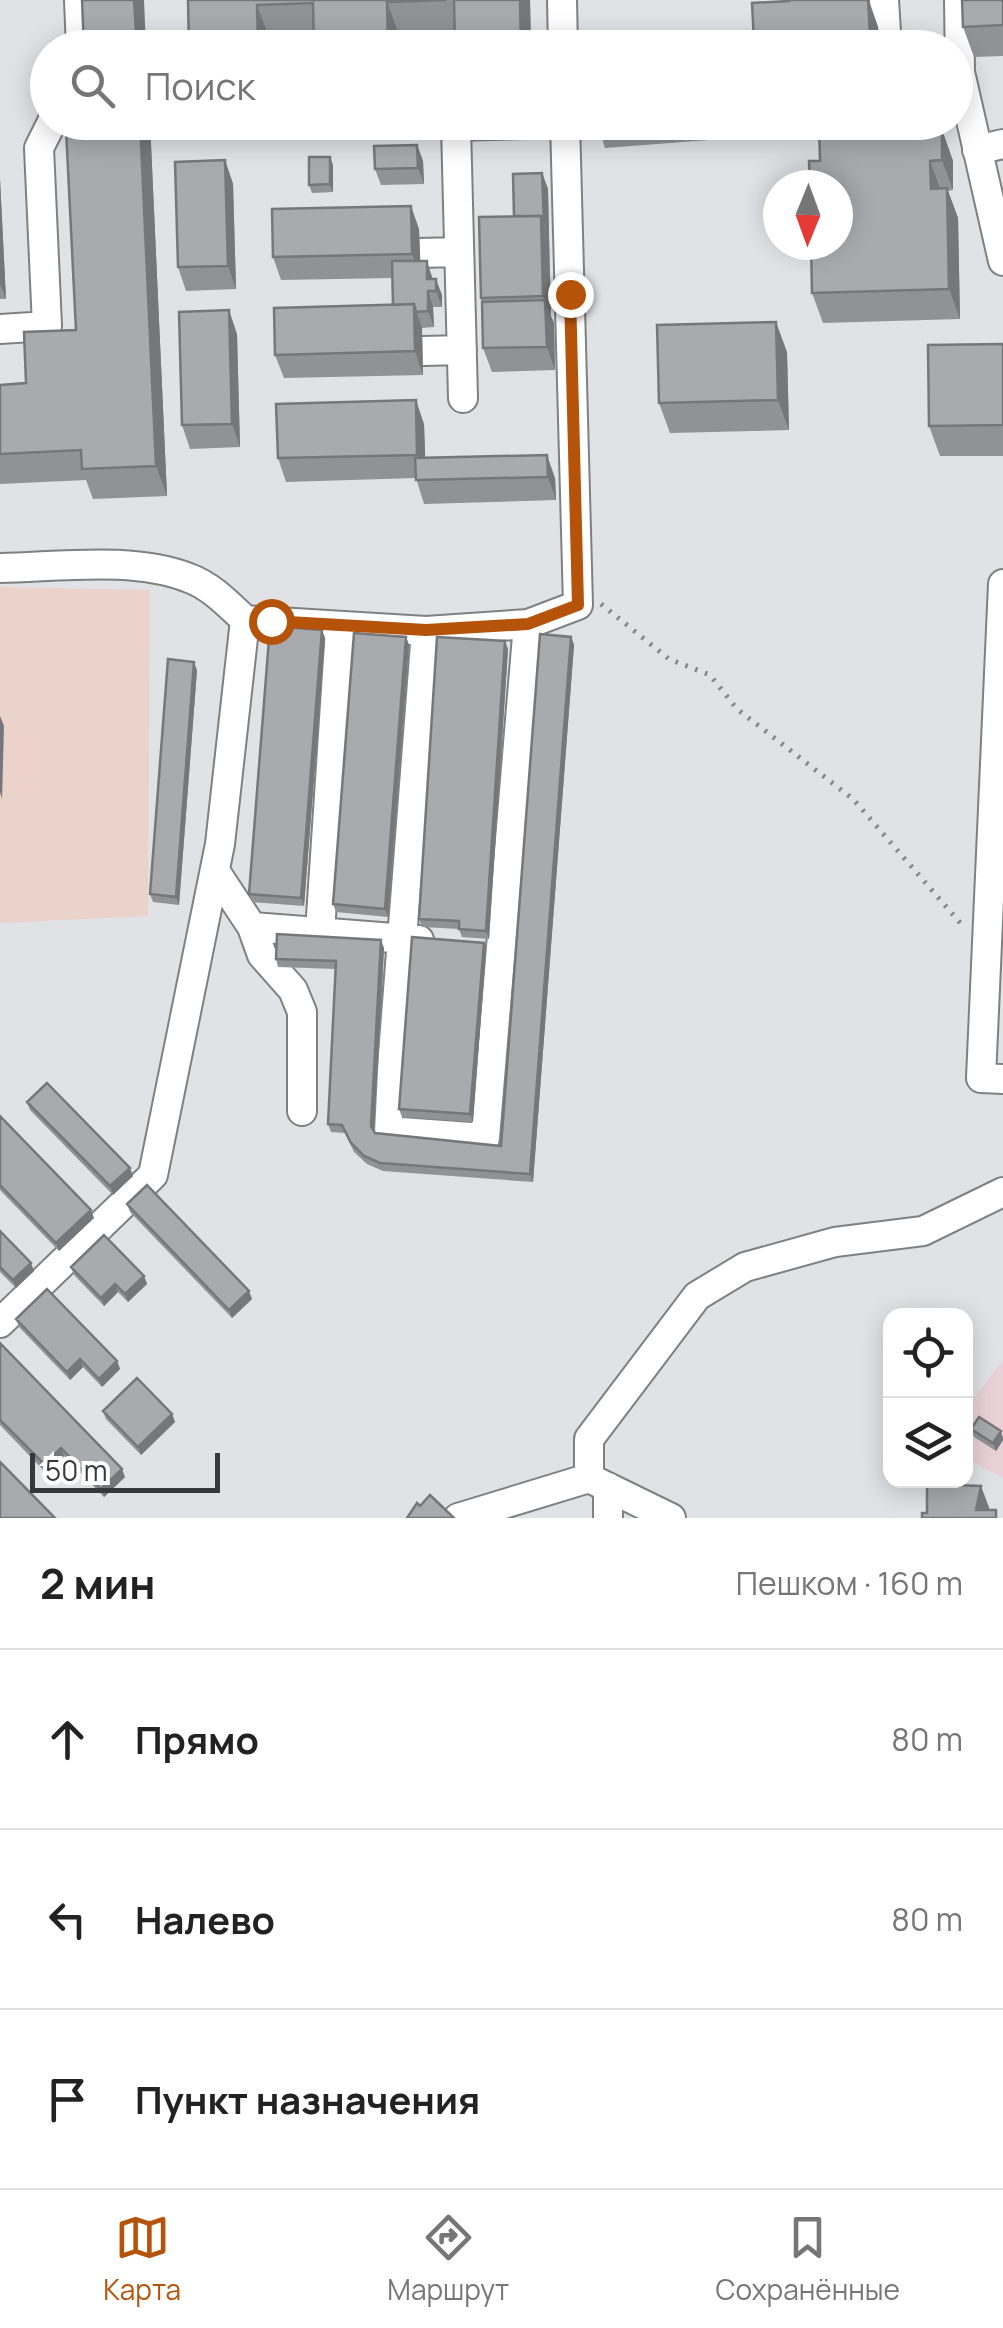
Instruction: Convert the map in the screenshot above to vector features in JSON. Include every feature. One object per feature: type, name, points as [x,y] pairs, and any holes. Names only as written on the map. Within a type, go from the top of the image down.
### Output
[{"type":"street","points":[[79,0],[80,30]]},
{"type":"street","points":[[562,0],[563,30]]},
{"type":"street","points":[[884,0],[886,30]]},
{"type":"street","points":[[959,0],[959,30]]},
{"type":"street","points":[[973,104],[990,147],[1003,262]]},
{"type":"street","points":[[0,329],[47,326],[39,148],[43,140]]},
{"type":"street","points":[[456,140],[463,398]]},
{"type":"street","points":[[0,568],[136,567],[188,577],[216,593],[245,620],[340,628],[426,630],[528,624],[578,599],[560,294],[565,140]]},
{"type":"street","points":[[420,253],[459,252]]},
{"type":"street","points":[[460,296],[489,296]]},
{"type":"street","points":[[422,351],[462,350]]},
{"type":"street","points":[[1003,584],[981,1078],[1003,1079]]},
{"type":"street","points":[[0,1323],[154,1175],[215,871],[245,620]]},
{"type":"street","points":[[426,630],[387,1131],[486,1138],[490,945],[528,624]]},
{"type":"street","points":[[320,932],[340,628]]},
{"type":"street","points":[[215,871],[252,927],[262,955],[292,990],[302,1012],[302,1111]]},
{"type":"street","points":[[252,927],[440,942]]},
{"type":"street","points":[[608,1518],[589,1439],[697,1296],[744,1267],[835,1242],[923,1231],[1003,1192]]},
{"type":"street","points":[[458,1518],[522,1508],[598,1483],[671,1518]]},
{"type":"path","points":[[578,599],[614,611],[669,659],[710,675],[737,709],[854,799],[986,955]]},
{"type":"shaded area","points":[[0,587],[150,590],[148,916],[0,923]]},
{"type":"shaded area","points":[[1003,1360],[1003,1478],[973,1462],[973,1400]]},
{"type":"building","points":[[82,0],[134,0],[136,30],[83,30]]},
{"type":"building","points":[[188,0],[446,0],[387,2],[388,30],[314,30],[313,3],[257,5],[258,30],[189,30]]},
{"type":"building","points":[[454,0],[520,0],[521,30],[455,30]]},
{"type":"building","points":[[868,0],[870,30],[753,30],[752,3]]},
{"type":"building","points":[[962,0],[1003,0],[1003,25],[963,27]]},
{"type":"building","points":[[67,140],[141,140],[156,466],[82,469],[81,450],[0,454],[0,385],[26,383],[24,332],[76,330]]},
{"type":"building","points":[[819,140],[942,140],[942,160],[930,161],[931,189],[947,188],[949,289],[812,293],[811,260],[853,260],[853,170],[809,170],[809,161],[820,161]]},
{"type":"building","points":[[417,145],[418,168],[375,169],[374,146]]},
{"type":"building","points":[[309,157],[330,157],[330,184],[309,185]]},
{"type":"building","points":[[225,160],[228,266],[178,267],[175,162]]},
{"type":"building","points":[[542,173],[544,223],[541,216],[514,216],[513,174]]},
{"type":"building","points":[[411,206],[412,254],[273,257],[272,209]]},
{"type":"building","points":[[541,216],[543,296],[481,298],[479,217]]},
{"type":"building","points":[[392,261],[427,261],[427,279],[436,279],[436,291],[428,291],[428,311],[416,312],[414,304],[393,305]]},
{"type":"building","points":[[545,300],[547,347],[483,348],[482,302]]},
{"type":"building","points":[[414,304],[415,351],[275,355],[274,308]]},
{"type":"building","points":[[229,310],[232,424],[182,425],[179,312]]},
{"type":"building","points":[[776,322],[778,400],[659,403],[657,325]]},
{"type":"building","points":[[1003,344],[1003,425],[929,426],[928,345]]},
{"type":"building","points":[[416,400],[417,455],[278,458],[276,404]]},
{"type":"building","points":[[547,455],[548,477],[416,480],[415,458]]},
{"type":"building","points":[[270,626],[322,630],[301,898],[249,894]]},
{"type":"building","points":[[354,633],[406,637],[385,909],[333,904]]},
{"type":"building","points":[[540,634],[571,637],[530,1174],[380,1163],[364,1156],[351,1143],[342,1125],[328,1124],[336,961],[276,959],[277,934],[381,940],[371,1126],[375,1133],[501,1146]]},
{"type":"building","points":[[437,637],[505,641],[486,931],[459,929],[459,921],[419,919]]},
{"type":"building","points":[[168,659],[194,662],[176,897],[150,894]]},
{"type":"building","points":[[412,937],[484,943],[470,1114],[399,1109]]},
{"type":"building","points":[[47,1083],[130,1168],[110,1186],[27,1102]]},
{"type":"building","points":[[0,1116],[91,1210],[56,1243],[0,1185]]},
{"type":"building","points":[[147,1185],[249,1291],[229,1310],[127,1204]]},
{"type":"building","points":[[0,1231],[31,1263],[13,1280],[0,1267]]},
{"type":"building","points":[[104,1235],[144,1276],[125,1294],[115,1284],[101,1298],[71,1267]]},
{"type":"building","points":[[47,1289],[117,1361],[99,1379],[80,1359],[67,1372],[16,1319]]},
{"type":"building","points":[[0,1343],[122,1469],[101,1489],[61,1448],[44,1464],[0,1420]]},
{"type":"building","points":[[137,1378],[172,1414],[138,1447],[103,1411]]},
{"type":"building","points":[[979,1417],[1001,1431],[993,1443],[973,1430]]},
{"type":"building","points":[[0,1462],[55,1518],[0,1518]]},
{"type":"building","points":[[981,1486],[976,1510],[996,1510],[996,1518],[922,1518],[922,1513],[927,1513],[927,1488]]},
{"type":"building","points":[[430,1495],[454,1518],[407,1518],[417,1503],[420,1506]]},
{"type":"route","points":[[271,621],[426,630],[528,624],[578,605],[570,294]]}]
